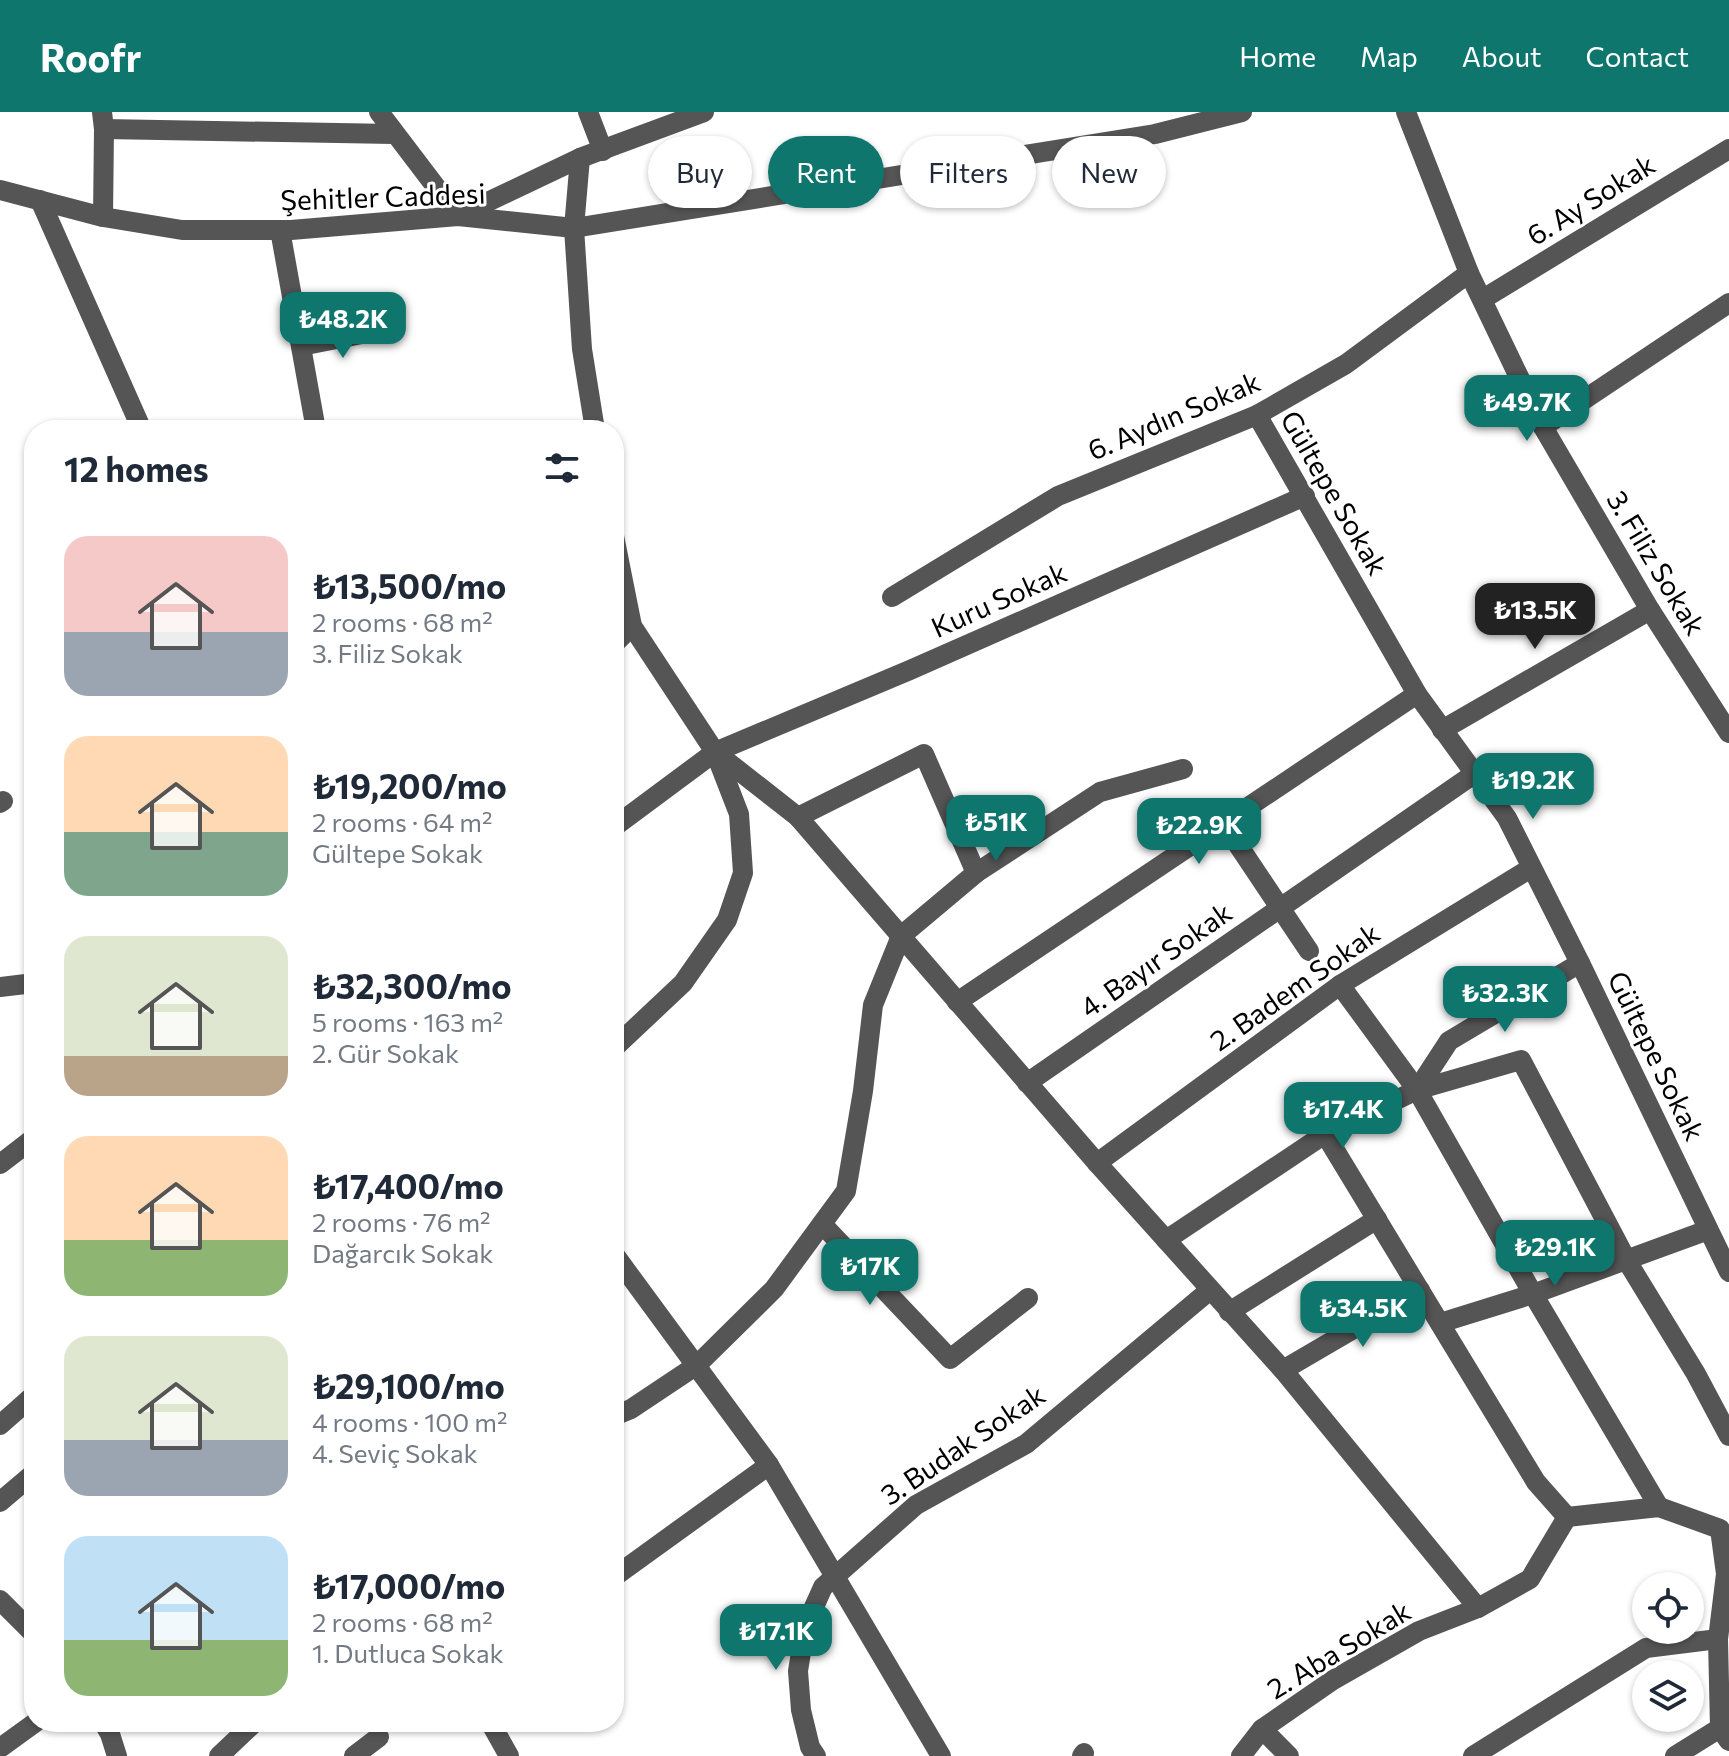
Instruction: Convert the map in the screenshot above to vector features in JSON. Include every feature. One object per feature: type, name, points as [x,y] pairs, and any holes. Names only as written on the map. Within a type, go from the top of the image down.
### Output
[{"type":"street","points":[[379,112],[458,216],[580,158],[603,151],[678,117],[704,112]]},
{"type":"street","points":[[588,112],[603,151]]},
{"type":"street","name":"Şehitler Caddesi","points":[[0,190],[103,217],[182,230],[280,230],[458,216],[574,228],[1155,134],[1242,112]]},
{"type":"street","name":"3. Filiz Sokak","points":[[1406,112],[1469,273],[1543,427],[1650,610],[1729,733]]},
{"type":"street","points":[[103,217],[103,121],[393,134]]},
{"type":"street","name":"6. Ay Sokak","points":[[1483,299],[1729,149]]},
{"type":"street","points":[[580,158],[574,228],[582,349],[593,420]]},
{"type":"street","points":[[40,200],[138,420]]},
{"type":"street","points":[[280,230],[314,420]]},
{"type":"street","name":"6. Aydın Sokak","points":[[892,597],[1058,496],[1257,415],[1346,364],[1469,273]]},
{"type":"street","points":[[1543,427],[1729,303]]},
{"type":"street","points":[[301,346],[377,331]]},
{"type":"street","name":"Gültepe Sokak","points":[[1257,415],[1417,694],[1507,818],[1729,1272]]},
{"type":"street","name":"Kuru Sokak","points":[[624,820],[715,752],[1305,496]]},
{"type":"street","points":[[624,586],[632,626],[715,752],[739,814],[743,873],[727,920],[683,983],[624,1039]]},
{"type":"street","points":[[1442,730],[1650,610]]},
{"type":"street","points":[[624,634],[632,626]]},
{"type":"street","points":[[957,1002],[1417,694]]},
{"type":"street","points":[[715,752],[798,817],[1097,1163],[1283,1370],[1478,1608]]},
{"type":"street","points":[[798,817],[924,754],[976,873]]},
{"type":"street","points":[[624,1412],[697,1365],[774,1289],[846,1191],[863,1091],[873,1005],[901,936],[976,873],[1100,792],[1183,769]]},
{"type":"street","name":"4. Bayır Sokak","points":[[1027,1083],[1474,774]]},
{"type":"street","points":[[1224,824],[1309,951]]},
{"type":"street","name":"2. Badem Sokak","points":[[1097,1163],[1340,985],[1531,868]]},
{"type":"street","points":[[1417,1090],[1449,1041],[1580,963]]},
{"type":"street","points":[[0,987],[24,984]]},
{"type":"street","points":[[1340,985],[1417,1090],[1659,1507]]},
{"type":"street","points":[[1166,1240],[1325,1134],[1417,1090],[1521,1060],[1627,1261],[1696,1374],[1729,1436]]},
{"type":"street","points":[[1325,1134],[1536,1482],[1567,1517],[1659,1507],[1725,1527],[1726,1574],[1718,1639],[1724,1735],[1675,1756]]},
{"type":"street","points":[[0,1164],[24,1146]]},
{"type":"street","points":[[1229,1312],[1377,1219]]},
{"type":"street","points":[[822,1224],[950,1359],[1028,1298]]},
{"type":"street","points":[[1440,1323],[1533,1294],[1708,1230]]},
{"type":"street","points":[[624,1267],[769,1465],[829,1582],[941,1756]]},
{"type":"street","name":"3. Budak Sokak","points":[[829,1582],[916,1505],[1026,1444],[1210,1290]]},
{"type":"street","points":[[1283,1370],[1420,1290]]},
{"type":"street","points":[[0,1425],[24,1404]]},
{"type":"street","points":[[624,1570],[769,1465]]},
{"type":"street","points":[[0,1502],[24,1482]]},
{"type":"street","name":"2. Aba Sokak","points":[[1241,1756],[1262,1729],[1333,1680],[1419,1631],[1478,1608],[1530,1579],[1567,1517]]},
{"type":"street","points":[[809,1753],[798,1671],[805,1627],[829,1582]]},
{"type":"street","points":[[4,1610],[24,1626]]},
{"type":"street","points":[[1473,1756],[1646,1648],[1718,1639]]},
{"type":"street","points":[[1262,1729],[1289,1756]]},
{"type":"street","points":[[0,1748],[24,1731]]},
{"type":"street","points":[[107,1732],[117,1756]]},
{"type":"street","points":[[219,1756],[232,1732]]},
{"type":"street","points":[[496,1732],[509,1756]]},
{"type":"street","points":[[354,1756],[379,1737]]}]
